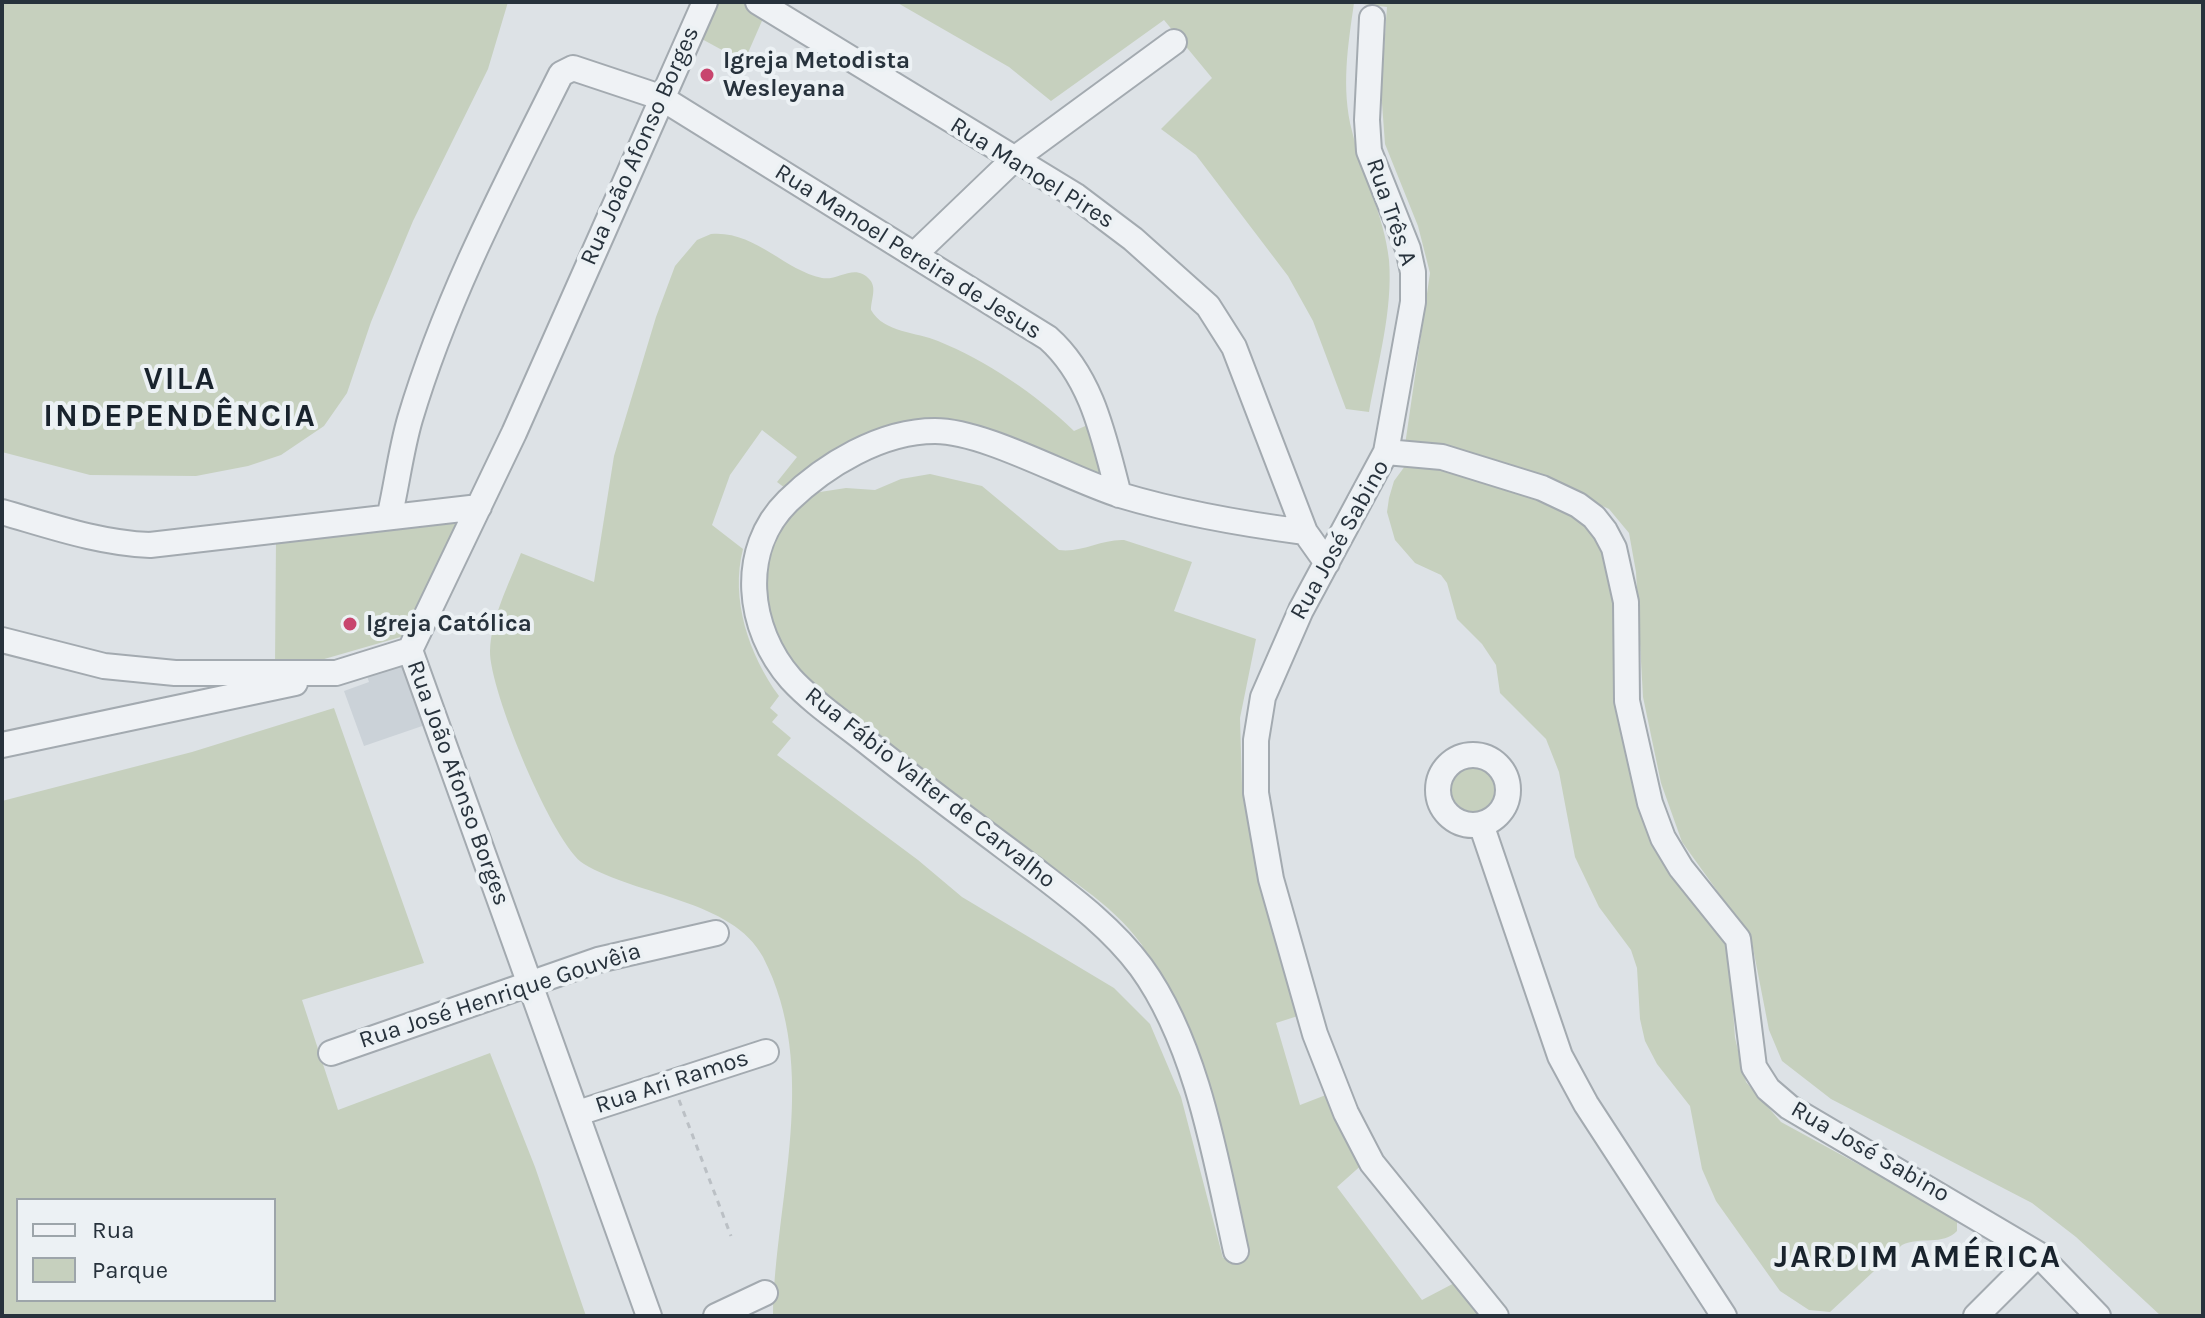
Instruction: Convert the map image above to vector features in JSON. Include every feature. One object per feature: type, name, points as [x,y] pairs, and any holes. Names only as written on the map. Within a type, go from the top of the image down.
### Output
[{"type":"street","name":"Rua João Afonso Borges","points":[[649,1316],[410,650],[479,507],[705,2]]},
{"type":"street","name":"Rua Manoel Pires","points":[[758,2],[1076,196],[1208,306],[1234,347],[1305,532]]},
{"type":"street","name":"Rua Três A","points":[[1372,18],[1367,120],[1369,151],[1408,249],[1415,287],[1386,452]]},
{"type":"street","points":[[915,254],[1013,160],[1174,42]]},
{"type":"street","name":"Rua Manoel Pereira de Jesus","points":[[390,514],[409,423],[444,322],[495,206],[561,74],[569,68],[586,70],[660,97],[1031,326],[1065,356],[1096,412],[1119,495]]},
{"type":"street","name":"Rua Fábio Valter de Carvalho","points":[[1236,1251],[1198,1091],[1174,1031],[1140,965],[1121,942],[1069,896],[886,757],[790,677],[762,624],[755,592],[755,552],[765,529],[784,505],[837,462],[914,434],[936,431],[963,436],[1119,495],[1192,513],[1305,532]]},
{"type":"street","name":"Rua José Sabino","points":[[1496,1316],[1401,1200],[1360,1143],[1315,1034],[1271,879],[1256,793],[1258,725],[1278,657],[1386,452],[1424,453],[1471,465],[1542,488],[1594,517],[1614,548],[1620,570],[1626,602],[1627,701],[1650,803],[1663,838],[1681,868],[1738,939],[1751,1057],[1760,1080],[1789,1107],[2038,1254],[2098,1316]]},
{"type":"street","points":[[2,512],[97,539],[150,545],[390,514],[479,507]]},
{"type":"street","points":[[1305,532],[1327,563]]},
{"type":"street","points":[[2,640],[123,669],[336,673]]},
{"type":"street","points":[[2,745],[336,673],[410,650]]},
{"type":"street","points":[[1481,824],[1560,1056],[1586,1104],[1724,1316]]},
{"type":"street","name":"Rua José Henrique Gouvêia","points":[[331,1053],[528,982],[633,950],[716,933]]},
{"type":"street","name":"Rua Ari Ramos","points":[[578,1113],[766,1052]]},
{"type":"street","points":[[1976,1316],[2038,1254]]},
{"type":"street","points":[[716,1316],[765,1293]]},
{"type":"path","points":[[672,1082],[731,1236]]},
{"type":"shaded area","points":[[401,664],[406,678],[412,676],[428,724],[364,746],[344,691],[369,682],[367,676]]},
{"type":"green space","points":[[2,2],[508,2],[488,69],[413,221],[371,322],[347,393],[324,426],[281,455],[248,466],[196,476],[90,475],[2,452]]},
{"type":"green space","points":[[717,2],[746,2],[765,14],[744,62],[700,38]]},
{"type":"green space","points":[[896,2],[2203,2],[2203,1316],[2161,1316],[2076,1237],[2032,1203],[1831,1099],[1782,1061],[1769,1030],[1751,938],[1682,842],[1661,783],[1643,697],[1636,572],[1629,533],[1609,509],[1560,487],[1405,445],[1430,273],[1418,226],[1385,144],[1381,90],[1387,7],[1354,3],[1347,67],[1347,99],[1352,131],[1383,227],[1389,260],[1387,317],[1369,412],[1346,409],[1313,321],[1288,276],[1196,155],[1161,129],[1212,78],[1164,20],[1051,101],[1009,67]]},
{"type":"green space","points":[[711,234],[741,238],[808,274],[822,278],[853,272],[864,275],[873,287],[871,310],[884,323],[938,341],[975,358],[1027,392],[1074,431],[1092,423],[1108,481],[948,422],[789,491],[777,482],[797,457],[762,430],[730,475],[712,525],[743,549],[739,587],[745,626],[759,663],[779,696],[770,708],[778,715],[772,722],[791,738],[777,755],[918,860],[962,897],[1114,988],[1150,1024],[1181,1097],[1223,1258],[1248,1255],[1230,1173],[1142,945],[1101,902],[965,805],[849,716],[798,671],[779,644],[770,621],[763,549],[804,499],[820,492],[846,488],[875,490],[901,479],[930,474],[982,486],[1059,550],[1076,550],[1124,540],[1192,562],[1174,611],[1256,639],[1240,718],[1242,786],[1304,1014],[1276,1023],[1300,1105],[1331,1093],[1365,1162],[1337,1187],[1422,1300],[1462,1279],[1487,1316],[773,1316],[792,1089],[789,1044],[780,1000],[763,957],[749,938],[730,923],[682,901],[606,875],[584,864],[571,851],[525,765],[500,698],[490,651],[497,614],[521,553],[594,582],[614,456],[656,317],[675,266],[697,240]]},
{"type":"green space","points":[[1424,462],[1543,496],[1590,525],[1611,562],[1634,773],[1728,939],[1735,1038],[1746,1082],[1781,1122],[1957,1218],[1957,1231],[1951,1236],[1902,1245],[1830,1312],[1809,1310],[1780,1291],[1716,1201],[1702,1169],[1690,1106],[1657,1064],[1645,1041],[1640,1019],[1637,968],[1631,950],[1599,907],[1575,857],[1559,772],[1546,739],[1500,693],[1496,665],[1482,644],[1457,619],[1447,583],[1441,575],[1415,563],[1395,540],[1387,512],[1394,481],[1405,466]]},
{"type":"green space","points":[[462,513],[404,636],[307,664],[275,665],[276,540]]},
{"type":"green space","points":[[334,708],[424,963],[302,1000],[338,1110],[490,1053],[535,1167],[586,1316],[2,1316],[2,801],[192,752]]},
{"type":"green space","points":[[1473,759],[1485,761],[1495,768],[1502,778],[1502,802],[1495,812],[1485,819],[1473,821],[1461,819],[1451,812],[1444,802],[1442,790],[1444,778],[1451,768],[1461,761]]},
{"type":"place","name":"Igreja Metodista Wesleyana","points":[[707,75]]},
{"type":"place","name":"Igreja Católica","points":[[350,624]]},
{"type":"district","name":"VILA INDEPENDÊNCIA","points":[[180,398]]},
{"type":"district","name":"JARDIM AMÉRICA","points":[[1918,1258]]}]
